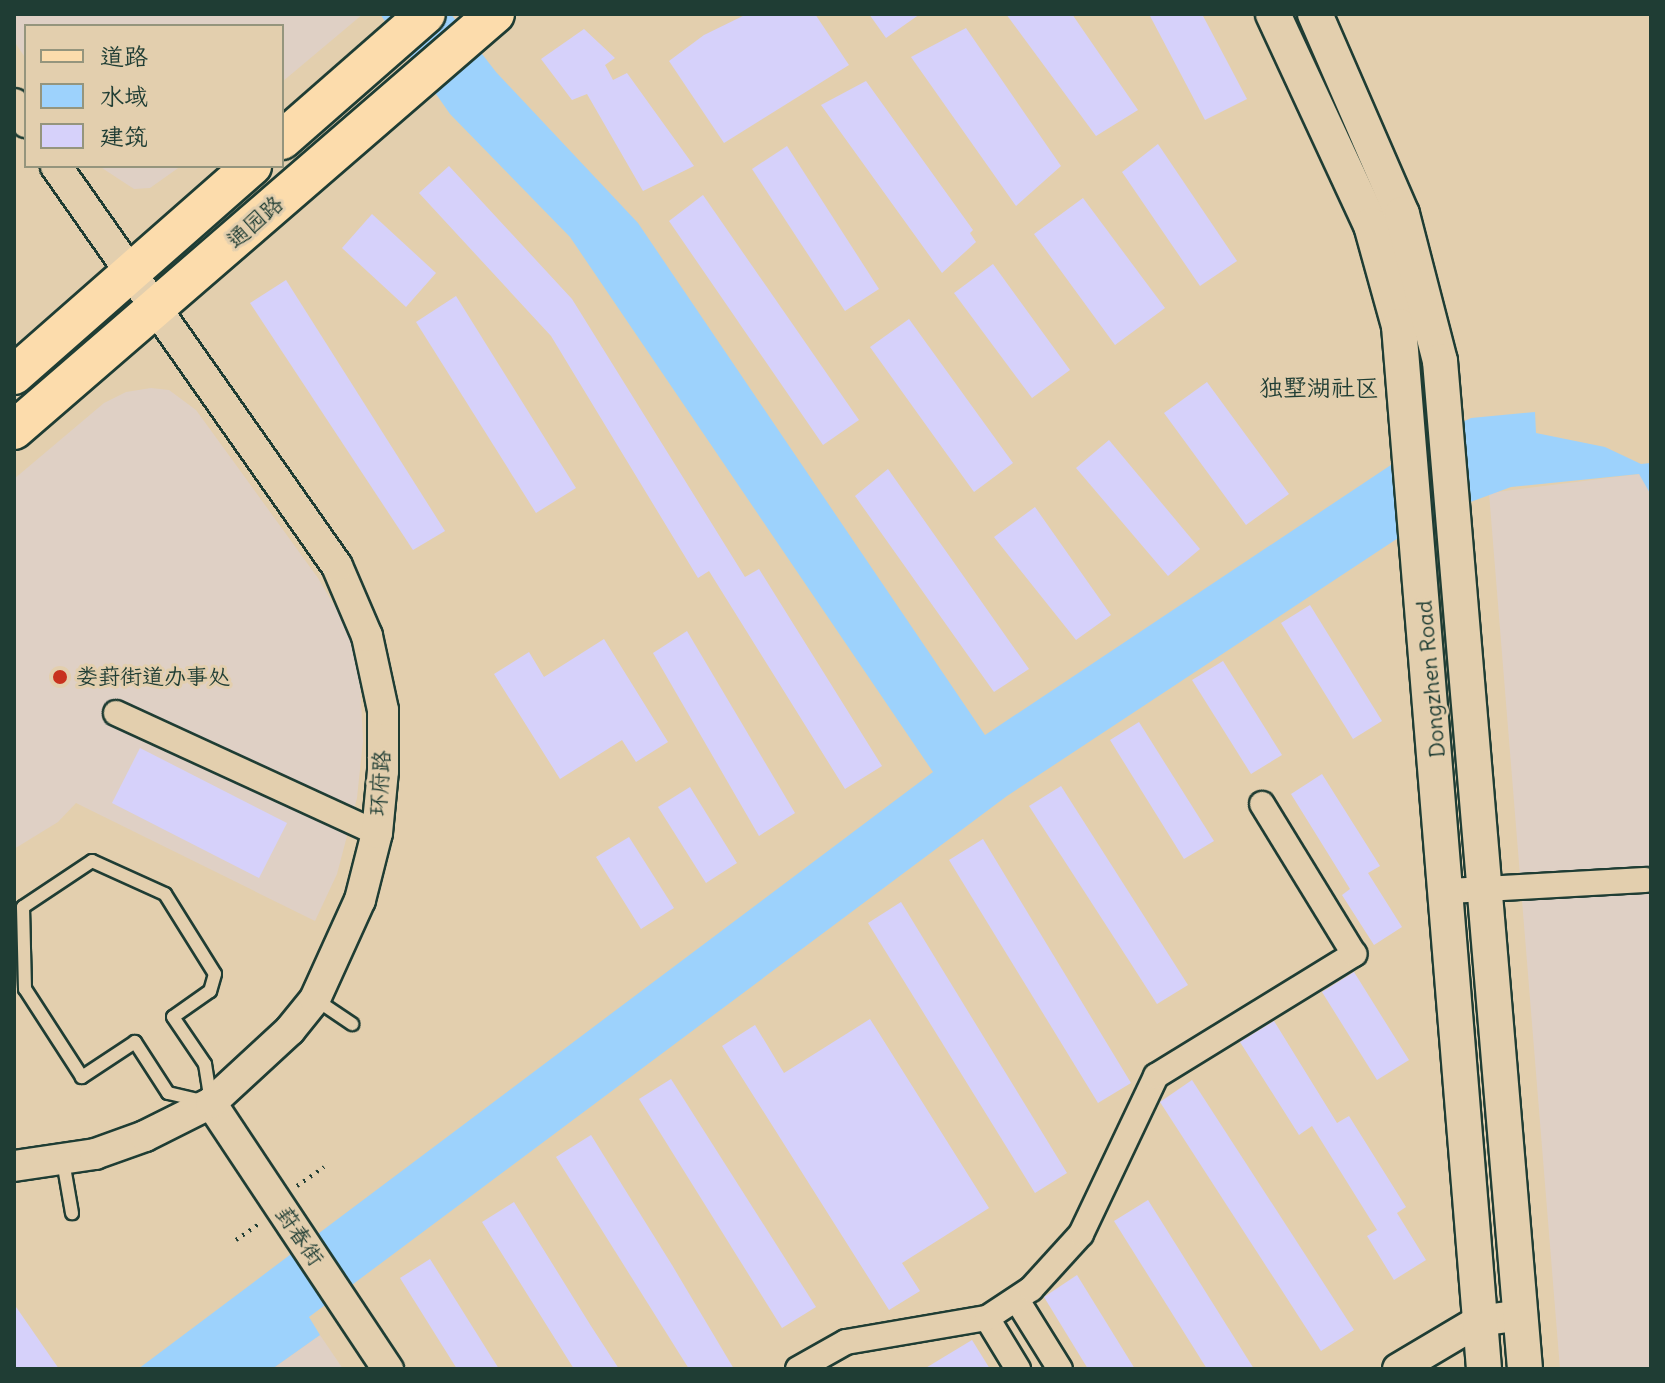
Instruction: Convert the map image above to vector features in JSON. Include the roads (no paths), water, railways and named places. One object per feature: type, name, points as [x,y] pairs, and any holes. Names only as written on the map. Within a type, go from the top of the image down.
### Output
[{"type":"main road","points":[[284,138],[426,14]]},
{"type":"main road","name":"Dongzhen Road","points":[[1273,14],[1384,263],[1399,326],[1448,891],[1484,1369]]},
{"type":"main road","name":"Dongzhen Road","points":[[1315,14],[1402,214],[1430,312],[1448,419],[1525,1369]]},
{"type":"main road","name":"通园路","points":[[14,430],[486,22]]},
{"type":"main road","name":"通园路","points":[[14,375],[250,168]]},
{"type":"street","name":"环府路","points":[[14,1166],[63,1161],[145,1136],[211,1103],[254,1068],[315,999],[360,900],[377,833],[383,710],[367,636],[337,566],[128,274],[57,168]]},
{"type":"street","points":[[116,713],[377,833]]},
{"type":"street","points":[[798,1369],[846,1342],[987,1318],[1017,1300],[1057,1266],[1081,1234],[1156,1076],[1354,954],[1262,804]]},
{"type":"street","points":[[1448,891],[1646,880]]},
{"type":"street","name":"葑春街","points":[[211,1103],[388,1369]]},
{"type":"street","points":[[1017,1300],[1060,1369]]},
{"type":"street","points":[[1398,1369],[1479,1321],[1521,1315]]},
{"type":"street","points":[[987,1318],[1018,1369]]},
{"type":"lane","points":[[92,861],[165,894],[215,974],[210,991],[173,1017],[205,1064],[211,1103],[168,1093],[135,1042],[82,1077],[25,989],[20,917],[28,900],[92,861]]},
{"type":"lane","points":[[315,999],[352,1024]]},
{"type":"lane","points":[[63,1161],[72,1213]]},
{"type":"water","points":[[380,14],[451,14],[496,72],[638,223],[985,735],[1439,433],[1471,418],[1535,412],[1536,433],[1605,447],[1641,464],[1651,463],[1651,495],[1639,474],[1511,487],[1430,517],[1007,796],[309,1317],[320,1335],[272,1369],[138,1369],[933,772],[570,237],[450,114]]},
{"type":"place","name":"娄葑街道办事处","points":[[60,677]]},
{"type":"district","name":"独墅湖社区","points":[[1319,388]]}]
